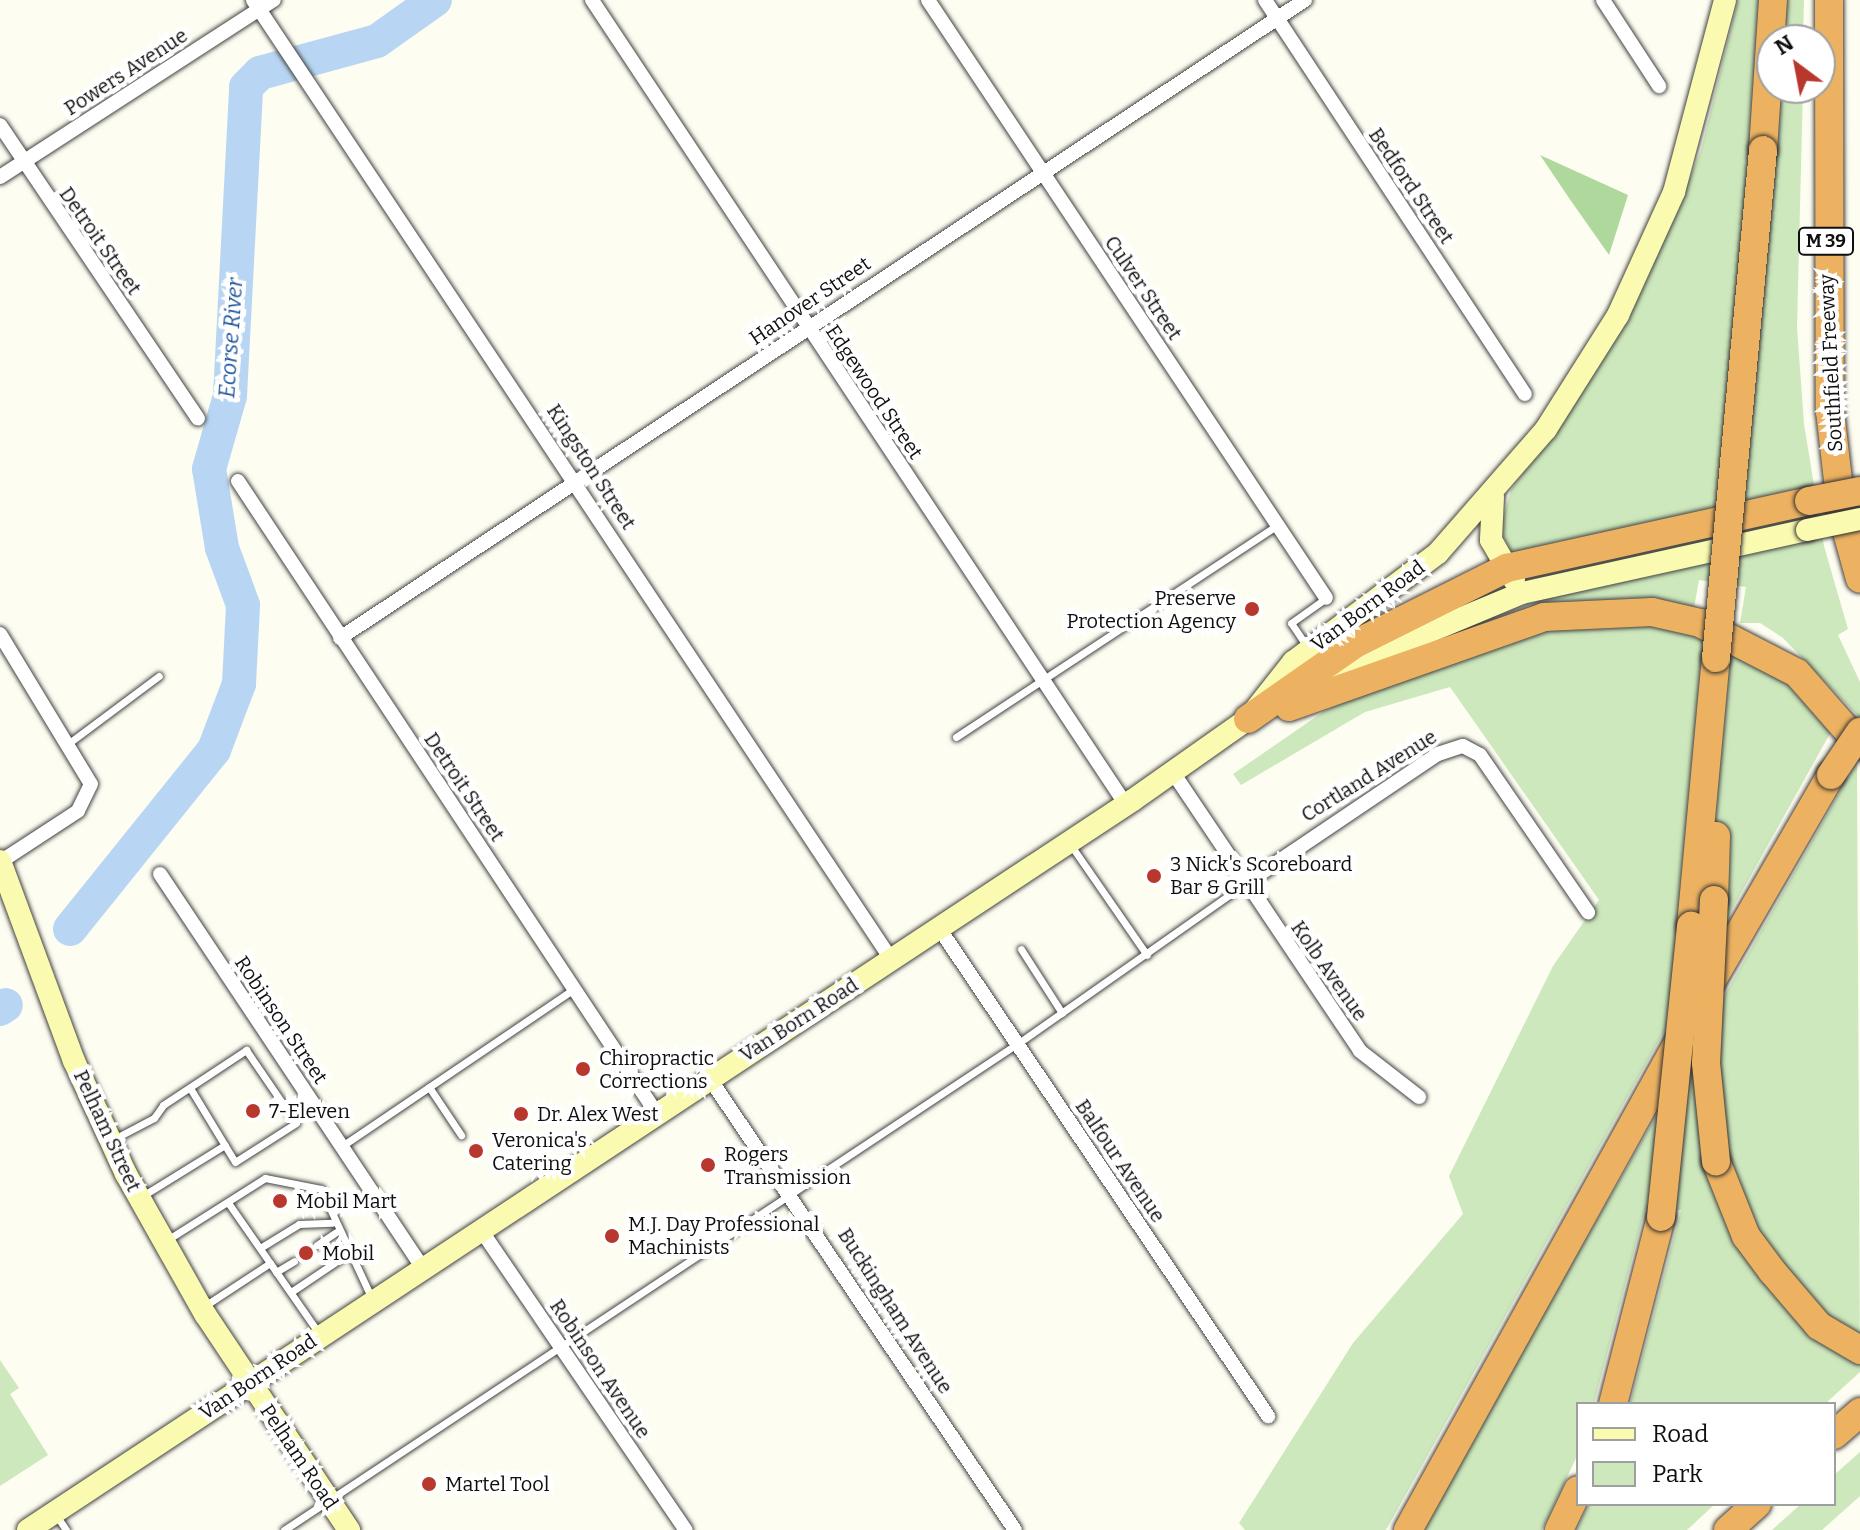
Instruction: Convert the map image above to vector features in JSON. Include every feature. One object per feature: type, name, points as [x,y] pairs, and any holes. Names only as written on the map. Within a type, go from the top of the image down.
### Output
[{"type":"highway","points":[[1614,1402],[1661,1217],[1712,707],[1763,150],[1773,0]]},
{"type":"highway","name":"Southfield Freeway","points":[[1829,0],[1830,411],[1842,514],[1860,579]]},
{"type":"highway","points":[[1248,719],[1355,644],[1507,568],[1860,491]]},
{"type":"highway","points":[[1289,707],[1544,617],[1652,612],[1724,633],[1797,673],[1860,745]]},
{"type":"highway","points":[[1712,707],[1717,784],[1706,1063],[1716,1161],[1746,1236],[1772,1271],[1819,1326],[1860,1350]]},
{"type":"highway","points":[[1408,1530],[1831,775],[1860,732]]},
{"type":"highway","points":[[1836,1433],[1860,1412]]},
{"type":"highway","points":[[1559,1530],[1576,1494]]},
{"type":"highway","points":[[1728,1530],[1755,1506]]},
{"type":"main road","name":"Van Born Road","points":[[28,1530],[60,1521],[250,1383],[1126,805],[1248,719],[1309,650],[1395,591],[1494,496],[1572,392],[1639,275],[1687,151],[1725,0]]},
{"type":"main road","points":[[1494,496],[1487,524],[1522,593]]},
{"type":"main road","name":"Van Born Road","points":[[1248,719],[1289,707],[1397,645],[1522,593],[1860,519]]},
{"type":"main road","name":"Pelham Street","points":[[0,861],[110,1141],[163,1242],[250,1383]]},
{"type":"main road","name":"Pelham Road","points":[[250,1383],[349,1530]]},
{"type":"street","name":"Powers Avenue","points":[[0,177],[256,5],[274,0]]},
{"type":"street","name":"Edgewood Street","points":[[592,0],[1126,805]]},
{"type":"street","name":"Culver Street","points":[[928,0],[1326,598]]},
{"type":"street","name":"Bedford Street","points":[[1265,0],[1525,394]]},
{"type":"street","name":"Hanover Street","points":[[340,638],[1041,171],[1305,0]]},
{"type":"street","points":[[1603,0],[1659,86]]},
{"type":"street","name":"Kingston Street","points":[[256,5],[577,482],[891,959]]},
{"type":"street","name":"Detroit Street","points":[[0,125],[22,163],[198,418]]},
{"type":"street","name":"Detroit Street","points":[[238,481],[657,1114]]},
{"type":"street","points":[[0,634],[69,743],[90,790],[78,811],[0,861]]},
{"type":"street","name":"Cortland Avenue","points":[[1245,884],[1438,754],[1463,746],[1480,755],[1588,912]]},
{"type":"street","name":"Kolb Avenue","points":[[1172,771],[1360,1051],[1419,1097]]},
{"type":"street","name":"Robinson Street","points":[[160,874],[423,1269]]},
{"type":"street","name":"Balfour Avenue","points":[[939,928],[1268,1416]]},
{"type":"street","name":"Buckingham Avenue","points":[[710,1079],[791,1192],[1015,1530]]},
{"type":"street","name":"Robinson Avenue","points":[[481,1230],[686,1530]]},
{"type":"lane","points":[[956,737],[1278,525]]},
{"type":"lane","points":[[1309,650],[1291,623],[1326,598]]},
{"type":"lane","points":[[69,743],[159,676]]},
{"type":"lane","points":[[1069,842],[1147,955]]},
{"type":"lane","points":[[284,1530],[560,1344],[1017,1044],[1245,884]]},
{"type":"lane","points":[[1021,949],[1062,1013]]},
{"type":"lane","points":[[341,1146],[575,988]]},
{"type":"lane","points":[[110,1141],[154,1118],[190,1088],[246,1050],[296,1123],[235,1162],[190,1088]]},
{"type":"lane","points":[[429,1087],[461,1135]]},
{"type":"lane","points":[[138,1198],[225,1145]]},
{"type":"lane","points":[[163,1242],[229,1204],[265,1178],[321,1189],[346,1255],[373,1301]]},
{"type":"lane","points":[[229,1204],[320,1336]]},
{"type":"lane","points":[[260,1248],[299,1224],[332,1223]]},
{"type":"lane","points":[[317,1245],[336,1232]]},
{"type":"lane","points":[[291,1292],[346,1255]]},
{"type":"lane","points":[[276,1272],[294,1261]]},
{"type":"lane","points":[[202,1308],[270,1263]]},
{"type":"green space","points":[[1738,0],[1804,0],[1803,24],[1756,24],[1756,104],[1803,104],[1797,327],[1804,424],[1824,546],[1848,629],[1838,635],[1860,682],[1860,718],[1783,638],[1760,623],[1740,623],[1746,587],[1699,580],[1694,608],[1548,608],[1530,556],[1513,556],[1500,529],[1511,490],[1622,330],[1676,214],[1701,150]]},
{"type":"green space","points":[[1540,155],[1628,195],[1609,255],[1569,198]]},
{"type":"green space","points":[[1594,622],[1639,622],[1695,635],[1780,677],[1832,730],[1386,1530],[1245,1530],[1239,1523],[1353,1343],[1463,1214],[1449,1176],[1553,966],[1599,900],[1450,687],[1365,712],[1241,785],[1233,774],[1323,712],[1386,680],[1524,635]]},
{"type":"green space","points":[[1857,762],[1860,1372],[1827,1402],[1631,1402],[1681,1210],[1645,1209],[1595,1402],[1576,1402],[1576,1458],[1542,1530],[1421,1530]]},
{"type":"green space","points":[[0,1360],[19,1388],[10,1394],[48,1455],[0,1486]]},
{"type":"green space","points":[[1860,1452],[1860,1496],[1822,1530],[1772,1530],[1799,1506],[1836,1506],[1836,1473]]},
{"type":"green space","points":[[1588,1506],[1713,1506],[1687,1530],[1576,1530]]},
{"type":"waterway","name":"Ecorse River","points":[[70,929],[214,750],[239,684],[243,605],[222,548],[209,469],[230,396],[246,87],[260,73],[377,41],[435,0]]},
{"type":"waterway","name":"Ecorse River","points":[[0,1009],[6,1005]]},
{"type":"place","name":"Preserve Protection Agency","points":[[1252,609]]},
{"type":"place","name":"3 Nick's Scoreboard Bar & Grill","points":[[1154,876]]},
{"type":"place","name":"Chiropractic Corrections","points":[[583,1069]]},
{"type":"place","name":"7-Eleven","points":[[253,1111]]},
{"type":"place","name":"Dr. Alex West","points":[[521,1114]]},
{"type":"place","name":"Veronica's Catering","points":[[476,1151]]},
{"type":"place","name":"Rogers Transmission","points":[[708,1165]]},
{"type":"place","name":"Mobil Mart","points":[[280,1201]]},
{"type":"place","name":"M.J. Day Professional Machinists","points":[[612,1236]]},
{"type":"place","name":"Mobil","points":[[306,1253]]},
{"type":"place","name":"Martel Tool","points":[[429,1484]]}]
